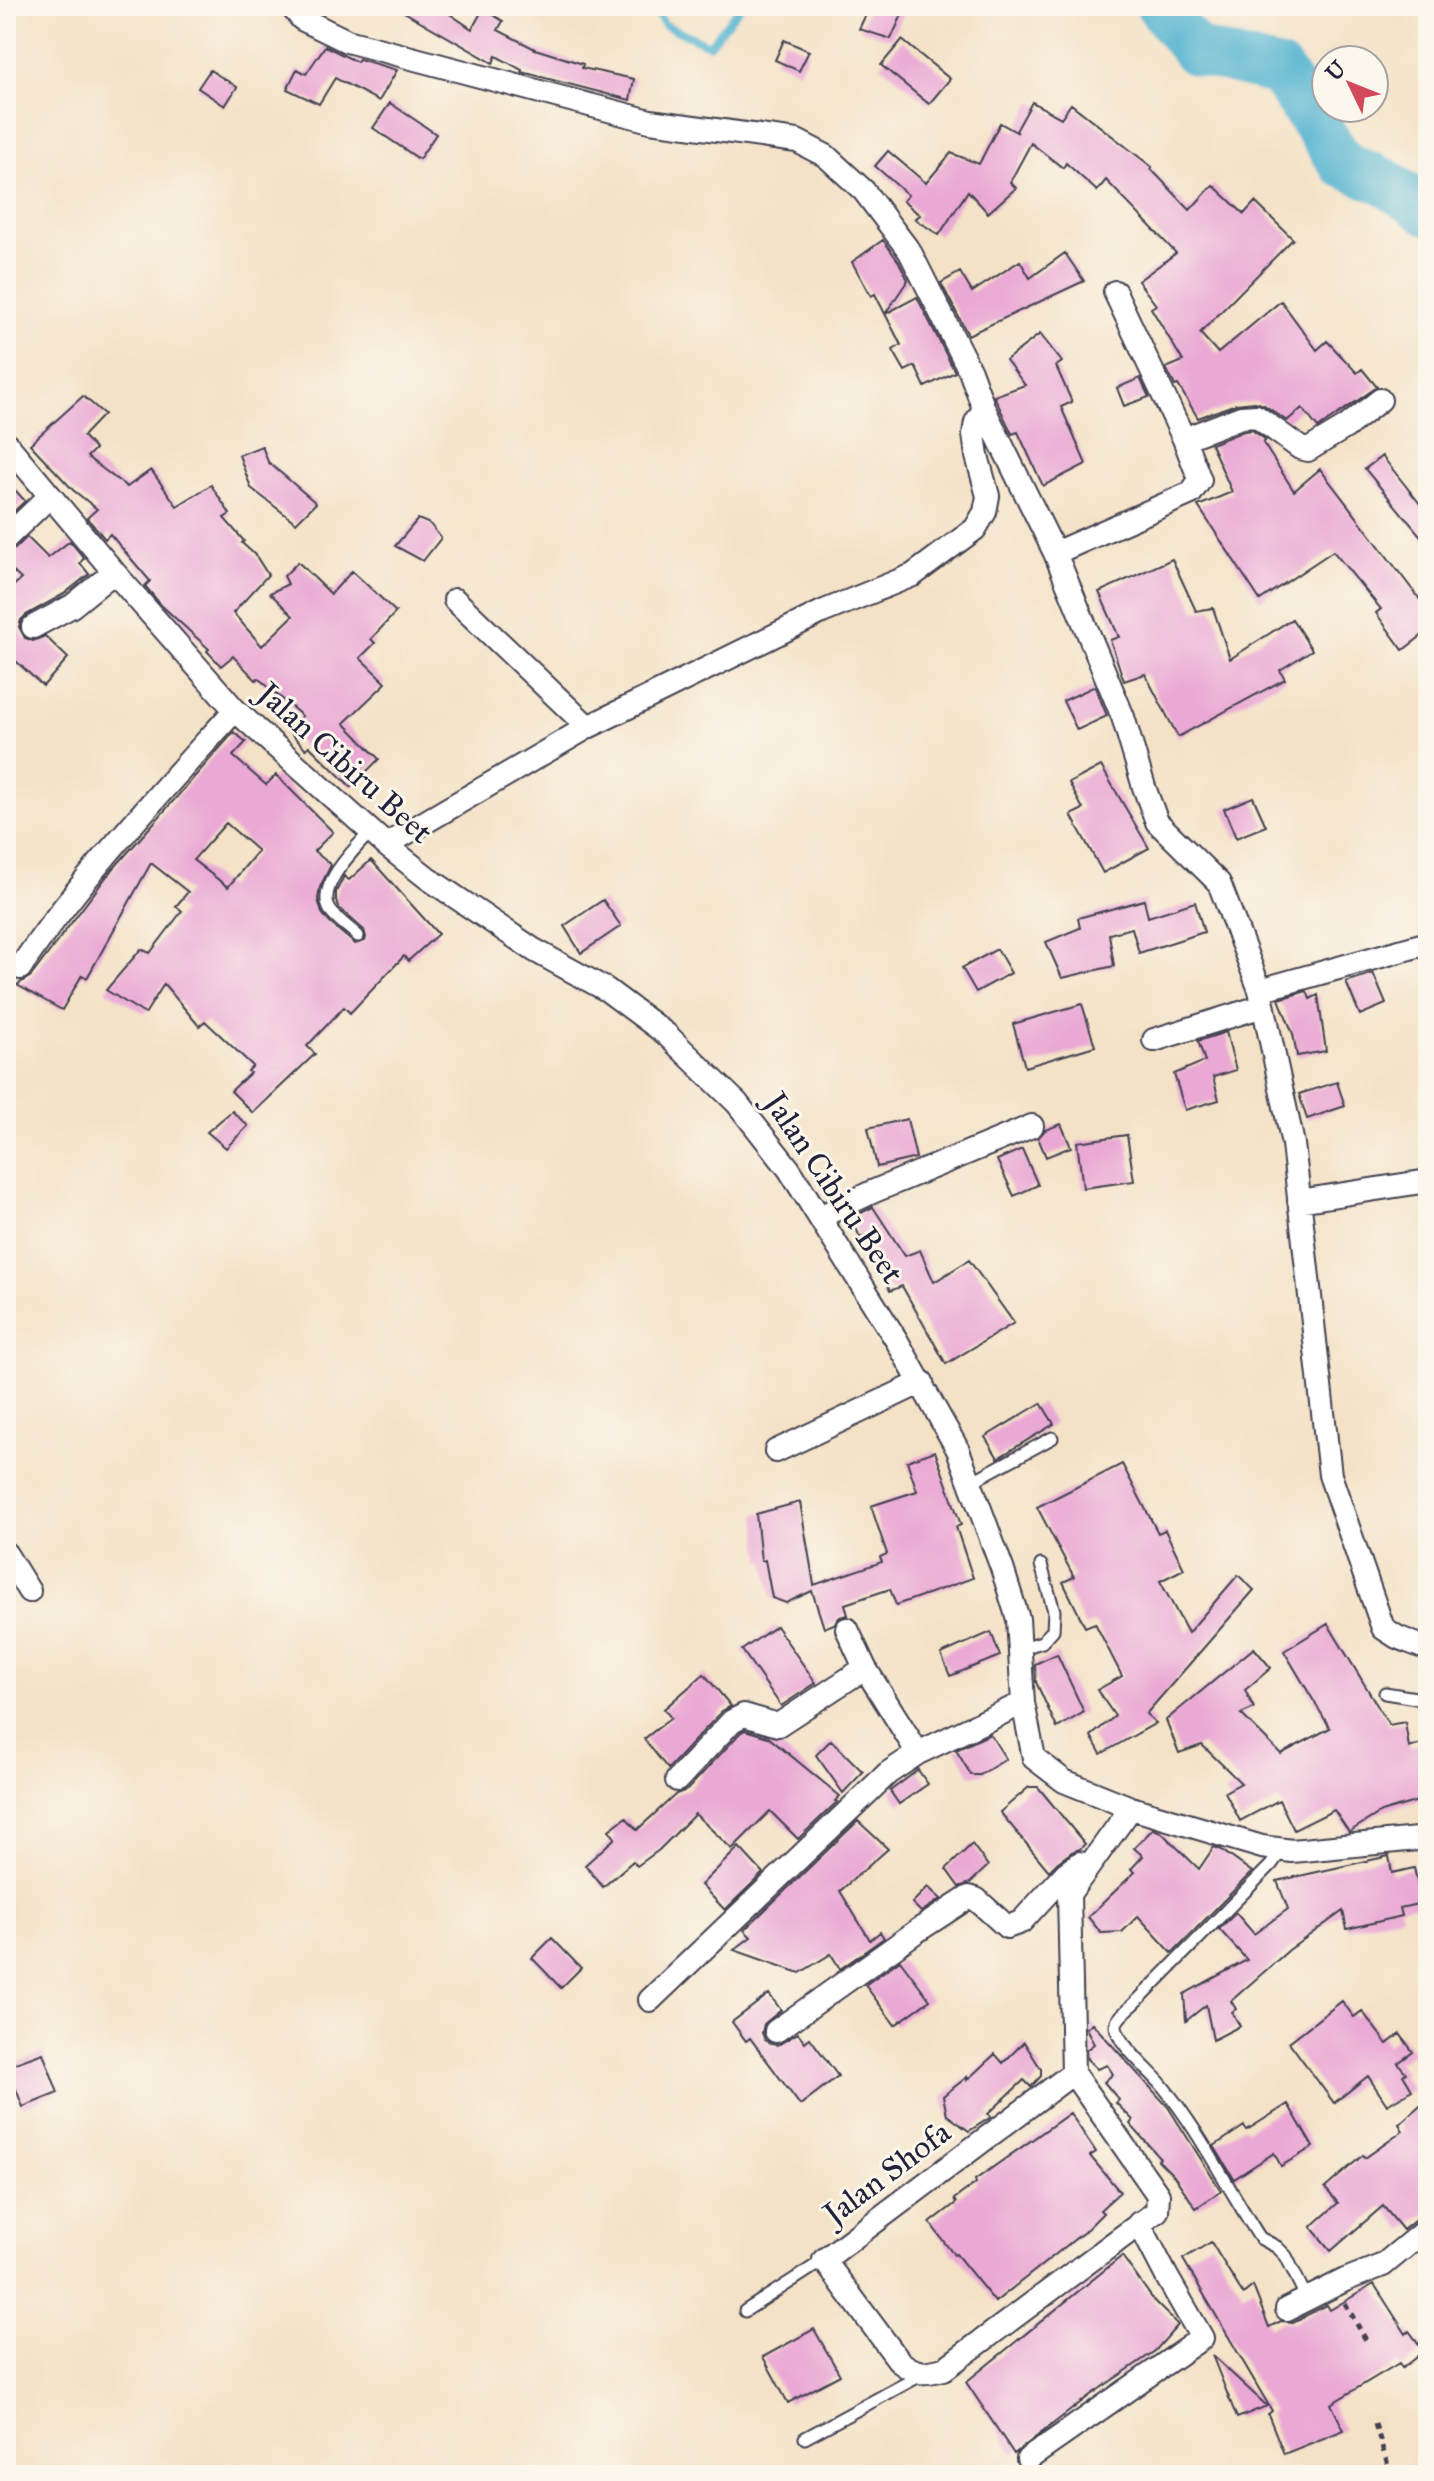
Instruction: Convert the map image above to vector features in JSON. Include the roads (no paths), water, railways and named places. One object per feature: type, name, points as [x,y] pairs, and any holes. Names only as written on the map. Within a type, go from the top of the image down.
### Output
[{"type":"street","points":[[291,6],[302,19],[347,41],[650,121],[797,141],[826,156],[864,191],[910,252],[970,371],[984,409],[1055,553],[1123,717],[1157,822],[1219,883],[1262,998],[1293,1144],[1330,1475],[1383,1628],[1428,1649]]},
{"type":"street","points":[[1055,553],[1191,493],[1200,480],[1115,292]]},
{"type":"street","points":[[1184,439],[1241,417],[1256,416],[1300,448],[1308,450],[1346,427],[1380,400]]},
{"type":"street","points":[[379,838],[588,727],[822,612],[913,575],[975,529],[985,512],[988,496],[974,434],[976,422],[984,409]]},
{"type":"street","name":"Jalan Cibiru Beet","points":[[6,443],[235,710],[429,879],[534,950],[607,990],[666,1034],[737,1103],[789,1169],[922,1382],[958,1450],[1018,1619],[1023,1703],[1034,1758],[1064,1781],[1131,1808],[1262,1847],[1292,1851],[1428,1838]]},
{"type":"street","points":[[6,538],[50,496]]},
{"type":"street","points":[[33,627],[72,606],[114,572]]},
{"type":"street","points":[[455,600],[588,727]]},
{"type":"street","points":[[20,968],[43,934],[159,794],[235,710]]},
{"type":"street","points":[[1154,1040],[1262,998],[1428,943]]},
{"type":"street","points":[[820,1217],[872,1192],[1032,1126]]},
{"type":"street","points":[[1299,1201],[1428,1181]]},
{"type":"street","points":[[776,1451],[922,1382]]},
{"type":"street","points":[[6,1554],[29,1591]]},
{"type":"street","points":[[847,1629],[865,1668],[918,1753]]},
{"type":"street","points":[[677,1780],[732,1721],[744,1715],[778,1725],[865,1668]]},
{"type":"street","points":[[650,2000],[888,1773],[918,1753],[1023,1703]]},
{"type":"street","points":[[923,2374],[944,2369],[1157,2211],[1158,2195],[1073,2073],[1068,1897],[1131,1808]]},
{"type":"street","points":[[776,2031],[969,1897],[976,1899],[1007,1927],[1011,1927],[1021,1922],[1066,1873],[1080,1863],[1095,1860]]},
{"type":"street","name":"Jalan Shofa","points":[[923,2374],[910,2370],[900,2362],[824,2260],[1073,2073]]},
{"type":"street","points":[[1028,2459],[1202,2338],[1139,2223]]},
{"type":"street","points":[[1287,2309],[1383,2265],[1428,2228]]},
{"type":"lane","points":[[358,936],[330,910],[326,898],[342,864],[379,838]]},
{"type":"lane","points":[[971,1482],[1052,1438]]},
{"type":"lane","points":[[1018,1649],[1042,1642],[1053,1630],[1054,1611],[1041,1565]]},
{"type":"lane","points":[[1385,1693],[1428,1700]]},
{"type":"lane","points":[[1282,1850],[1271,1865],[1117,2022],[1116,2027],[1120,2038],[1188,2120],[1260,2238],[1286,2256],[1307,2299]]},
{"type":"lane","points":[[745,2311],[824,2260]]},
{"type":"lane","points":[[805,2438],[923,2374]]},
{"type":"waterway","points":[[652,6],[665,25],[709,45],[741,6]]},
{"type":"waterway","points":[[1160,6],[1195,51],[1280,72],[1343,164],[1385,182],[1428,211]]}]
